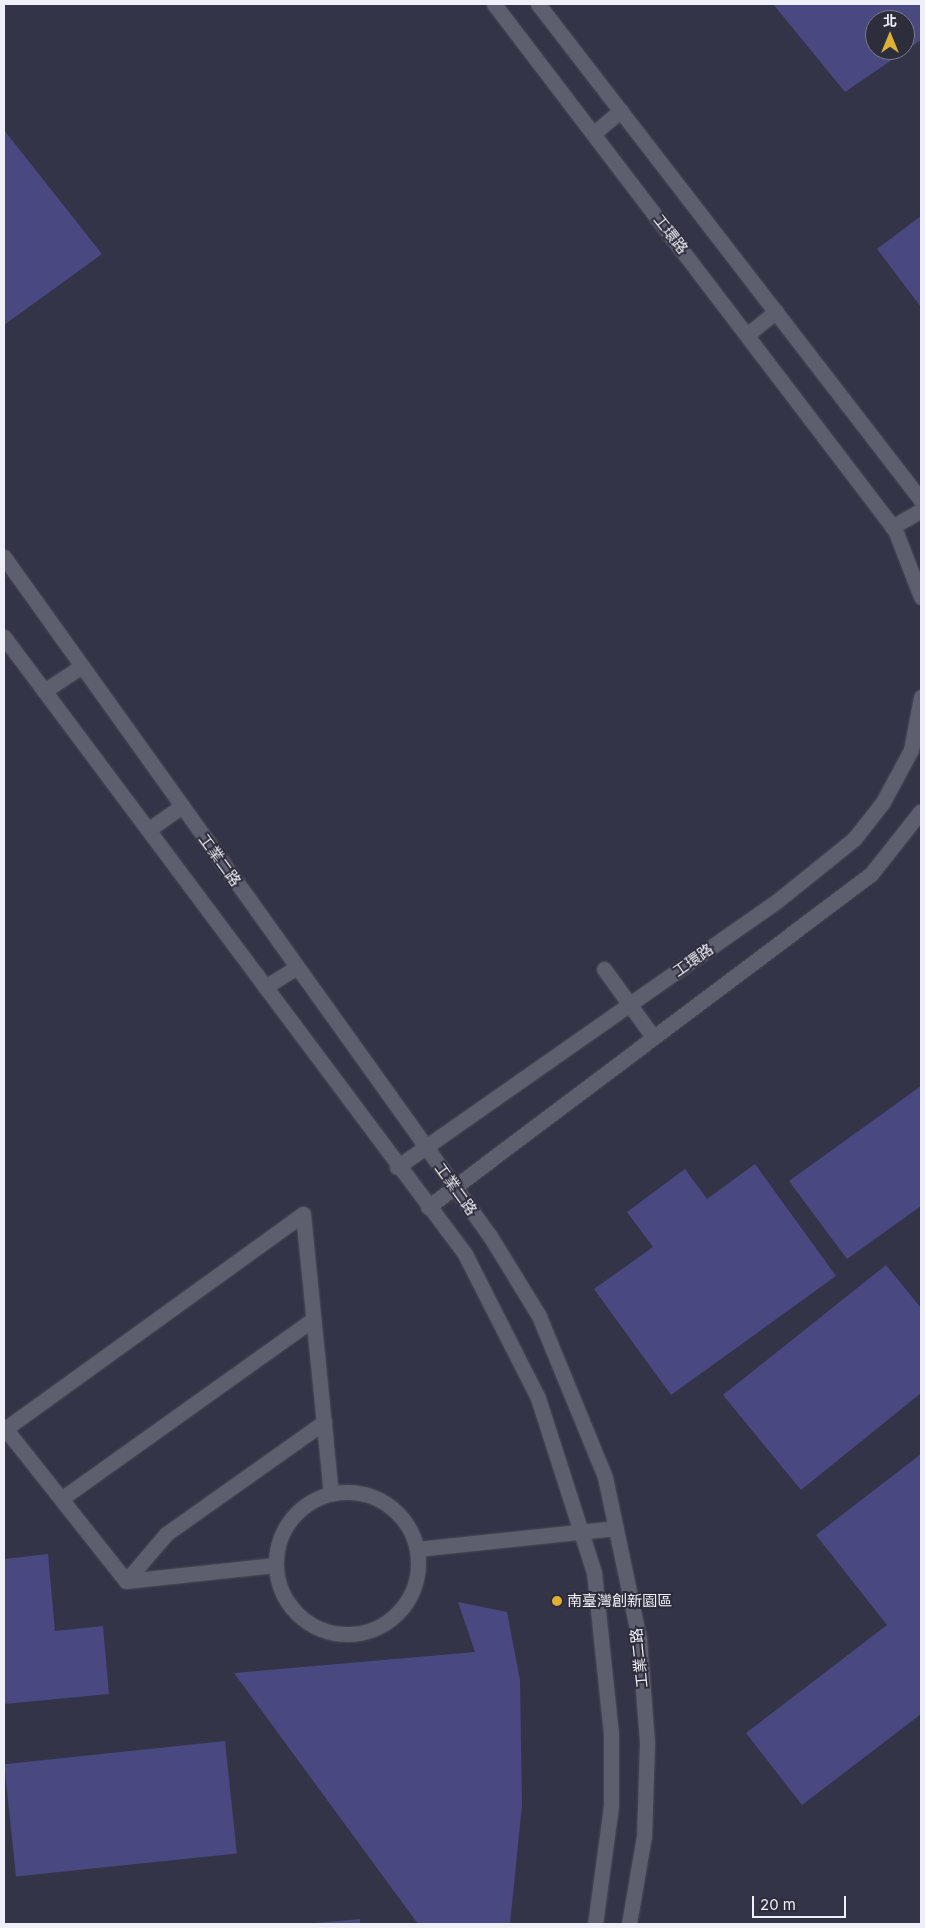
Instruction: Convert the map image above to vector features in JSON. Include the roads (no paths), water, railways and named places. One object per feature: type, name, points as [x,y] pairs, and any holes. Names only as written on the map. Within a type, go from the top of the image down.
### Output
[{"type":"street","points":[[538,4],[921,500]]},
{"type":"street","name":"工環路","points":[[500,6],[892,527],[921,597]]},
{"type":"street","points":[[594,133],[621,110]]},
{"type":"street","points":[[748,334],[776,311]]},
{"type":"street","points":[[892,527],[921,510]]},
{"type":"street","name":"工業二路","points":[[4,557],[426,1147],[539,1316],[605,1477],[639,1638],[647,1743],[644,1836],[630,1924]]},
{"type":"street","points":[[4,637],[397,1167],[464,1254],[538,1398],[584,1531],[594,1572],[611,1733],[612,1806],[595,1924]]},
{"type":"street","points":[[44,691],[82,666]]},
{"type":"street","name":"工環路","points":[[397,1167],[777,901],[854,839],[883,802],[911,750],[921,697]]},
{"type":"street","points":[[148,830],[182,806]]},
{"type":"street","points":[[428,1207],[871,874],[921,812]]},
{"type":"street","points":[[265,987],[298,968]]},
{"type":"street","points":[[604,969],[653,1037]]},
{"type":"street","points":[[126,1581],[5,1428],[303,1214],[331,1494]]},
{"type":"street","points":[[60,1499],[313,1319]]},
{"type":"street","points":[[126,1581],[166,1534],[324,1422]]},
{"type":"street","points":[[356,1492],[377,1498],[396,1510],[417,1549],[412,1592],[400,1611],[382,1625],[359,1633],[334,1633],[311,1625],[292,1610],[280,1589],[275,1565],[278,1540],[290,1519],[308,1503],[331,1494],[356,1492]]},
{"type":"street","points":[[417,1549],[616,1528]]},
{"type":"street","points":[[126,1581],[275,1565]]},
{"type":"place","name":"南臺灣創新園區","points":[[557,1601]]}]
